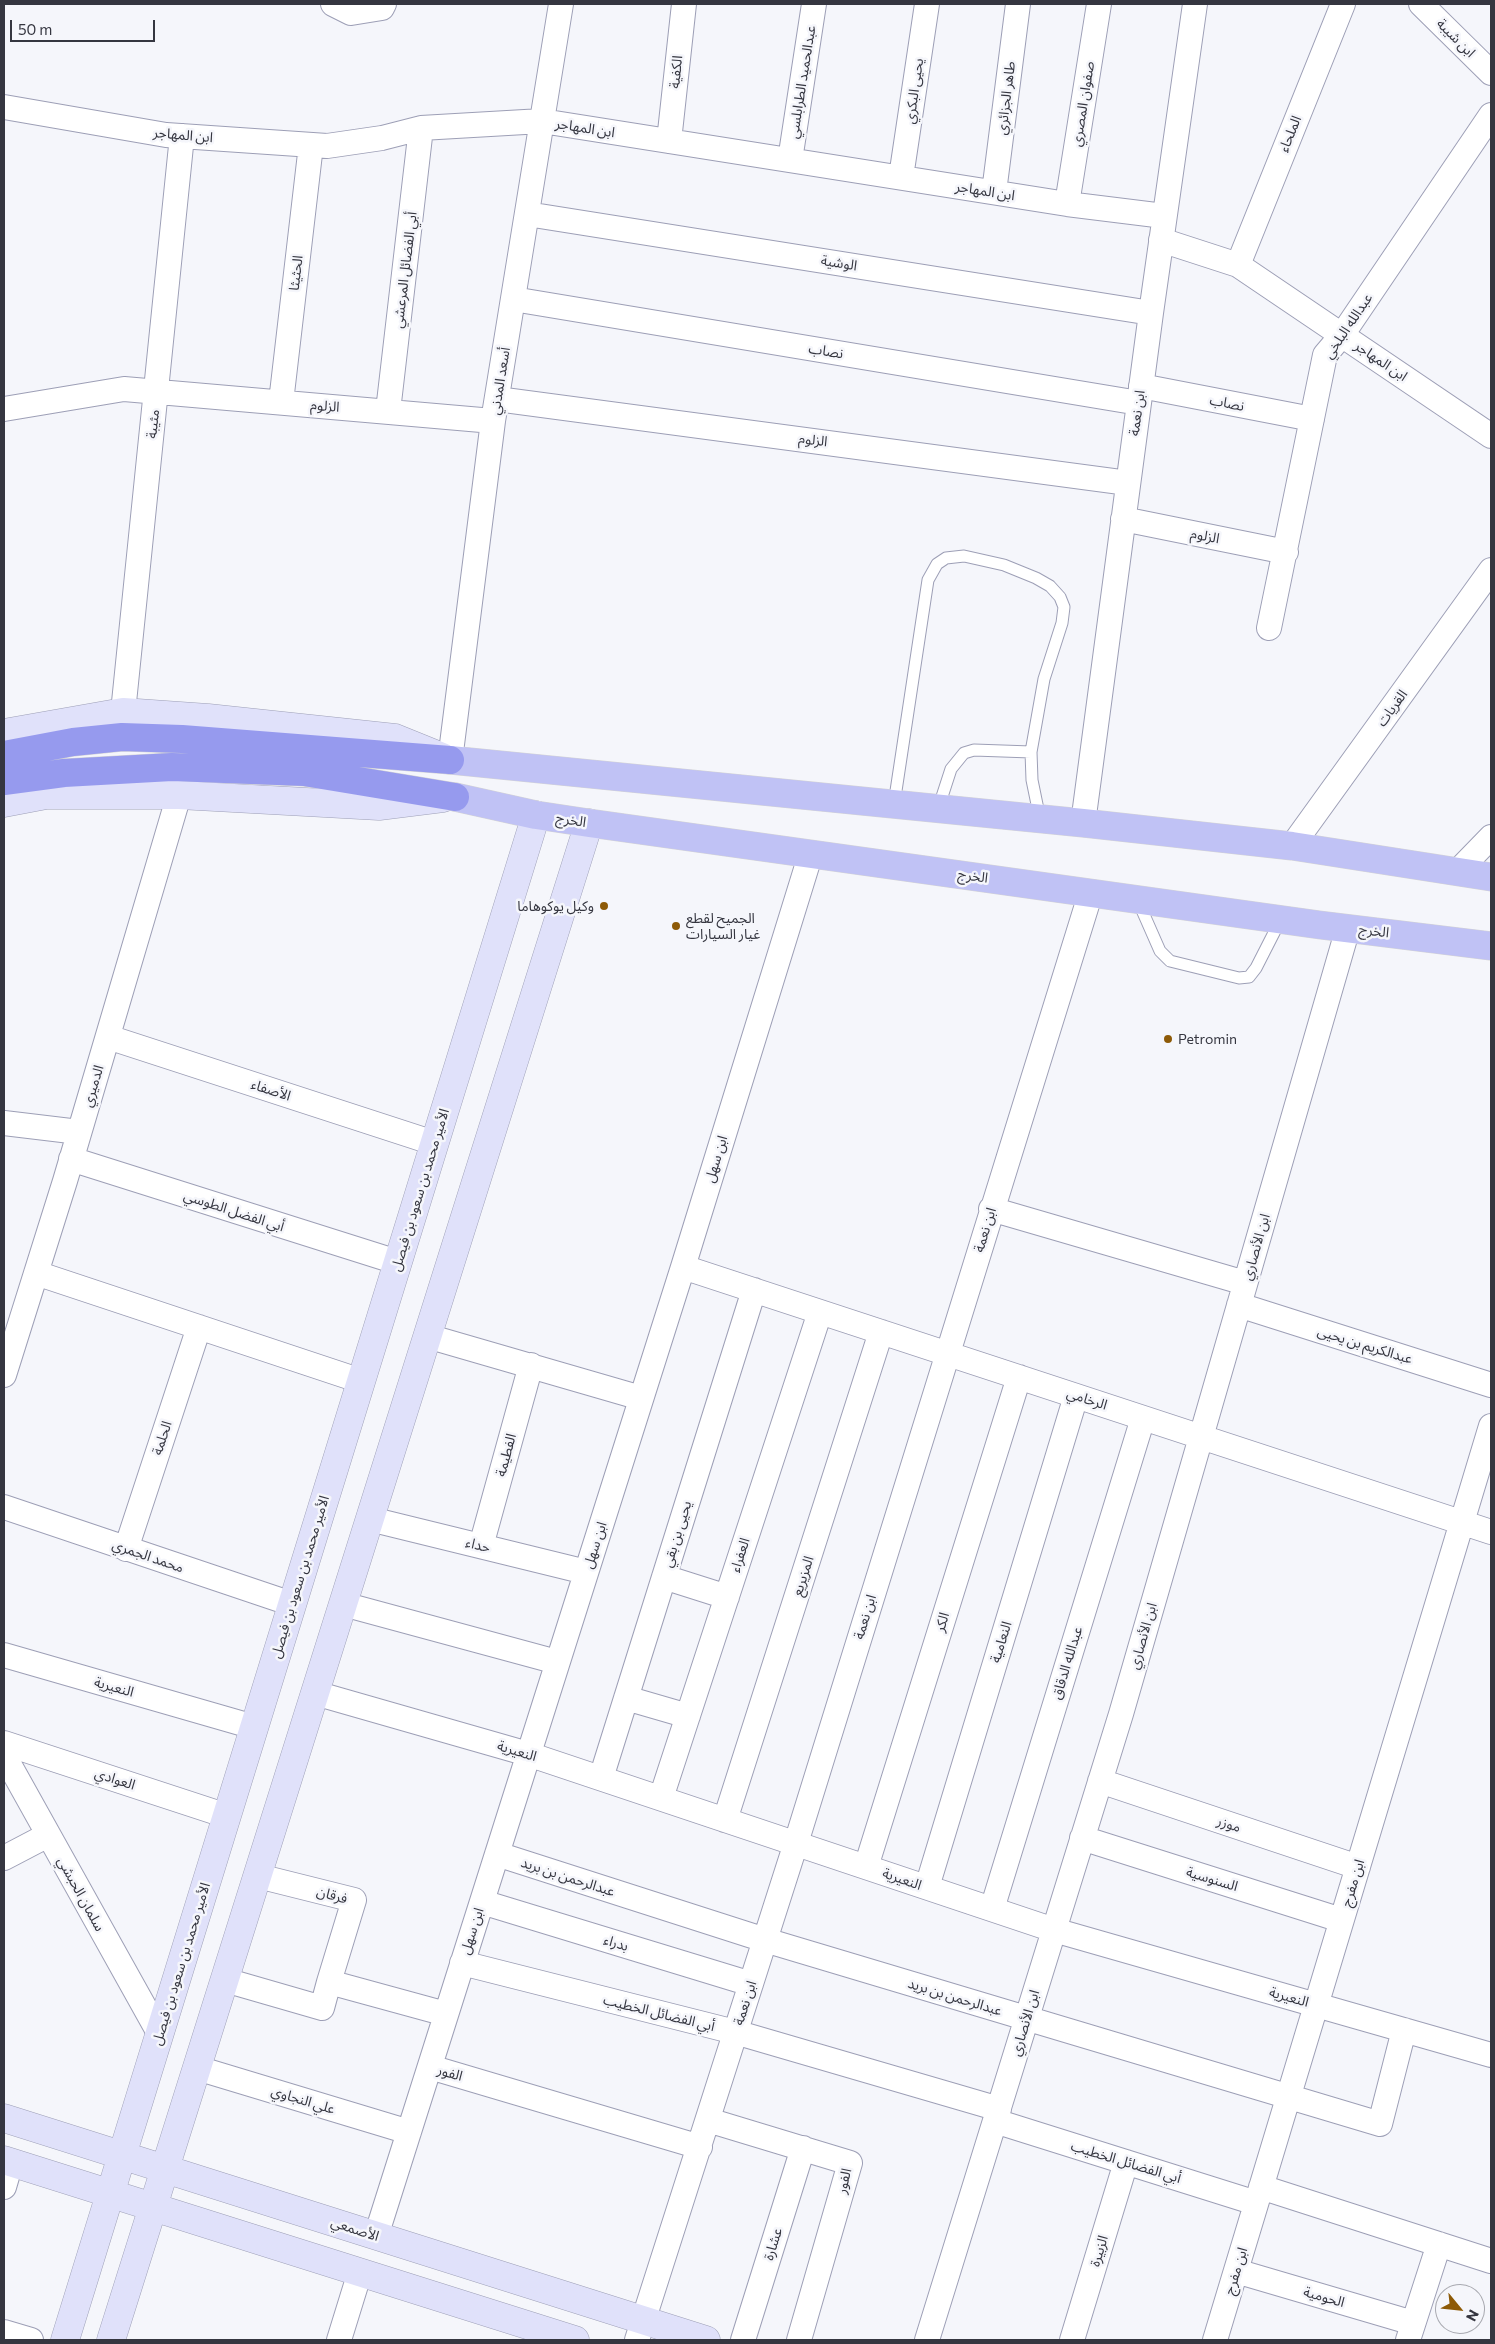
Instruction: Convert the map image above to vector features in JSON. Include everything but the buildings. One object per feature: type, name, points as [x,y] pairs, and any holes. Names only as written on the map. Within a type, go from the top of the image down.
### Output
[{"type":"highway","points":[[4,755],[73,742],[122,737],[182,739],[306,761],[455,797]]},
{"type":"highway","points":[[4,780],[64,773],[306,761],[450,760]]},
{"type":"main road","points":[[450,760],[1083,823],[1292,846],[1491,877]]},
{"type":"main road","name":"الخرج","points":[[455,797],[536,815],[589,823],[1281,919],[1491,946]]},
{"type":"street","points":[[333,4],[352,13],[383,6]]},
{"type":"street","name":"أسعد المدني","points":[[450,760],[495,410],[561,4]]},
{"type":"street","name":"الكفية","points":[[669,141],[684,4]]},
{"type":"street","name":"عبدالحميد الطرابلسي","points":[[790,160],[814,4]]},
{"type":"street","name":"يحيى البكري","points":[[902,178],[927,4]]},
{"type":"street","name":"طاهر الجزائري","points":[[994,192],[1018,4]]},
{"type":"street","name":"صفوان المصري","points":[[1067,204],[1099,4]]},
{"type":"street","name":"ابن نعمة","points":[[1083,823],[1160,240],[1195,4]]},
{"type":"street","name":"الملحاء","points":[[1238,265],[1343,4]]},
{"type":"street","name":"ابن شيبة","points":[[1421,4],[1491,73]]},
{"type":"street","name":"ابن المهاجر","points":[[4,107],[182,136],[327,146],[382,138],[421,128],[542,121],[1067,204],[1164,216]]},
{"type":"street","name":"عبدالله البلخي","points":[[1269,628],[1325,355],[1342,335],[1491,115]]},
{"type":"street","name":"أبي الفضائل المرعشي","points":[[388,412],[421,128]]},
{"type":"street","name":"مثيبة","points":[[124,712],[182,136]]},
{"type":"street","name":"الحثيثا","points":[[281,402],[312,144]]},
{"type":"street","name":"الوشية","points":[[527,214],[1151,313]]},
{"type":"street","name":"ابن المهاجر","points":[[1160,240],[1238,265],[1491,436]]},
{"type":"street","name":"نصاب","points":[[513,299],[1140,395],[1312,419]]},
{"type":"street","name":"الزلوم","points":[[4,409],[124,389],[388,412],[495,410],[1128,483]]},
{"type":"street","name":"الزلوم","points":[[1123,519],[1286,552]]},
{"type":"street","name":"القريات","points":[[1292,846],[1491,570]]},
{"type":"street","points":[[4,733],[124,712],[208,718],[395,738],[450,760]]},
{"type":"street","points":[[4,802],[46,795],[179,795],[379,806],[455,797]]},
{"type":"street","name":"الدميري","points":[[4,1375],[11,1329],[36,1273],[72,1159],[179,795]]},
{"type":"street","name":"الأمير محمد بن سعود بن فيصل","points":[[65,2340],[536,815]]},
{"type":"street","points":[[114,2340],[153,2207],[589,823]]},
{"type":"street","points":[[1457,872],[1491,837]]},
{"type":"street","name":"ابن سهل","points":[[376,2236],[683,1267],[810,853]]},
{"type":"street","name":"ابن نعمة","points":[[640,2330],[796,1843],[946,1353],[1091,892]]},
{"type":"street","name":"ابن الأنصاري","points":[[927,2340],[1100,1781],[1348,928]]},
{"type":"street","name":"الأصفاء","points":[[108,1037],[434,1142]]},
{"type":"street","points":[[4,1123],[80,1132]]},
{"type":"street","name":"أبي الفضل الطوسي","points":[[72,1159],[397,1262]]},
{"type":"street","points":[[992,1209],[1245,1283]]},
{"type":"street","name":"الرخامي","points":[[683,1267],[1491,1532]]},
{"type":"street","points":[[36,1273],[361,1381]]},
{"type":"street","name":"يحيى بن بقي","points":[[601,1778],[754,1290]]},
{"type":"street","name":"عبدالكريم بن يحيى","points":[[1239,1305],[1491,1385]]},
{"type":"street","name":"العفراء","points":[[661,1798],[820,1312]]},
{"type":"street","name":"الحلمة","points":[[126,1548],[198,1327]]},
{"type":"street","name":"المزيريع","points":[[726,1820],[881,1332]]},
{"type":"street","points":[[427,1336],[641,1398]]},
{"type":"street","name":"الفطيمة","points":[[481,1546],[532,1365]]},
{"type":"street","name":"الكر","points":[[866,1867],[1019,1377]]},
{"type":"street","name":"النعامية","points":[[927,1887],[1076,1396]]},
{"type":"street","name":"عبدالله الدقاق","points":[[992,1909],[1142,1418]]},
{"type":"street","name":"ابن مفرج","points":[[1215,2340],[1491,1426]]},
{"type":"street","name":"محمد الجمري","points":[[4,1507],[292,1604]]},
{"type":"street","name":"حداء","points":[[370,1519],[586,1572]]},
{"type":"street","points":[[664,1577],[726,1597]]},
{"type":"street","points":[[343,1604],[558,1662]]},
{"type":"street","name":"النعيرية","points":[[4,1655],[254,1727]]},
{"type":"street","name":"النعيرية","points":[[315,1693],[528,1754],[1054,1930],[1491,2055]]},
{"type":"street","points":[[626,1698],[688,1716]]},
{"type":"street","name":"العوادي","points":[[4,1743],[226,1816]]},
{"type":"street","name":"سلمان الحبشي","points":[[4,1755],[159,2033]]},
{"type":"street","name":"موزر","points":[[1100,1781],[1358,1867]]},
{"type":"street","points":[[4,1858],[48,1835]]},
{"type":"street","name":"السنوسية","points":[[1082,1838],[1342,1920]]},
{"type":"street","name":"عبدالرحمن بن بريد","points":[[496,1854],[764,1940],[1380,2124],[1404,2030]]},
{"type":"street","name":"فرقان","points":[[225,1980],[322,2008],[328,1982],[354,1900],[258,1876]]},
{"type":"street","name":"بدراء","points":[[482,1902],[751,1984]]},
{"type":"street","name":"أبي الفضائل الخطيب","points":[[462,1963],[735,2032],[997,2115],[1126,2162],[1259,2195],[1439,2244],[1491,2261]]},
{"type":"street","points":[[328,1982],[446,2014]]},
{"type":"street","name":"الفور","points":[[430,2067],[700,2147]]},
{"type":"street","name":"علي النجاوي","points":[[197,2068],[408,2132]]},
{"type":"street","name":"الأصمعي","points":[[4,2118],[376,2236],[640,2330],[706,2340]]},
{"type":"street","name":"الفور","points":[[708,2120],[850,2163],[798,2340]]},
{"type":"street","name":"عشارة","points":[[743,2340],[803,2148]]},
{"type":"street","name":"الزبيرة","points":[[1072,2340],[1126,2162]]},
{"type":"street","points":[[6,2170],[110,2193],[575,2340]]},
{"type":"street","points":[[1410,2332],[1439,2244]]},
{"type":"street","name":"الحومية","points":[[1236,2271],[1410,2332]]},
{"type":"street","points":[[340,2340],[360,2272]]},
{"type":"street","points":[[4,2332],[31,2340]]},
{"type":"lane","points":[[894,804],[925,593],[930,574],[937,564],[946,558],[964,556],[1004,565],[1050,586],[1060,597],[1064,607],[1062,623],[1044,679],[1031,752],[1032,780],[1040,819]]},
{"type":"lane","points":[[938,809],[951,769],[964,753],[974,750],[1031,752]]},
{"type":"lane","points":[[1137,899],[1160,951],[1170,961],[1239,978],[1249,976],[1256,968],[1281,919]]},
{"type":"place","name":"وكيل يوكوهاما","points":[[604,906]]},
{"type":"place","name":"الجميح لقطع غيار السيارات","points":[[676,926]]},
{"type":"place","name":"Petromin","points":[[1168,1039]]}]
